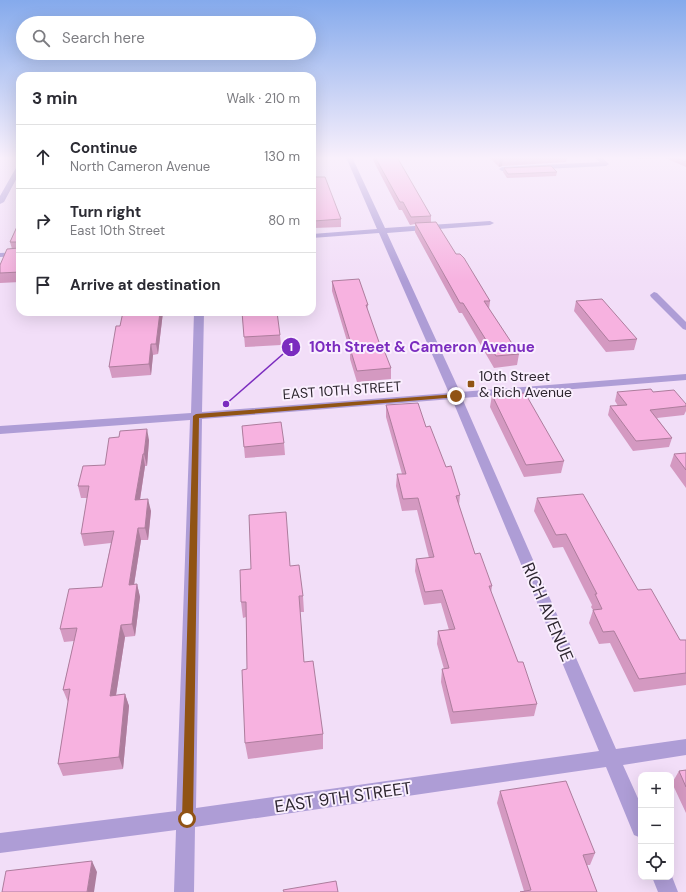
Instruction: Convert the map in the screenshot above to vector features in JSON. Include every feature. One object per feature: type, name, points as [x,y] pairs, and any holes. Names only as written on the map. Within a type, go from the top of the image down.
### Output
[{"type":"street","name":"RICH AVENUE","points":[[367,199],[456,396],[638,821]]},
{"type":"street","points":[[316,236],[490,223]]},
{"type":"street","points":[[0,255],[16,254]]},
{"type":"street","points":[[654,295],[686,327]]},
{"type":"street","points":[[184,892],[200,316]]},
{"type":"street","name":"EAST 10TH STREET","points":[[0,430],[686,378]]},
{"type":"street","name":"EAST 9TH STREET","points":[[0,843],[187,819],[612,759],[686,747]]},
{"type":"street","points":[[663,880],[668,892]]},
{"type":"building","points":[[316,199],[333,199],[341,219],[316,221]]},
{"type":"building","points":[[398,199],[421,199],[431,216],[411,217],[403,202],[400,202]]},
{"type":"building","points":[[436,222],[456,254],[460,254],[464,258],[490,301],[484,301],[519,354],[496,356],[463,303],[460,303],[415,223]]},
{"type":"building","points":[[16,229],[16,242],[10,242]]},
{"type":"building","points":[[16,248],[16,272],[0,273],[0,265],[7,249]]},
{"type":"building","points":[[359,279],[368,305],[366,305],[380,345],[382,345],[391,368],[357,371],[350,348],[352,347],[332,281]]},
{"type":"building","points":[[602,299],[637,339],[609,341],[576,301]]},
{"type":"building","points":[[122,316],[160,316],[156,344],[151,344],[149,364],[109,367],[116,326],[120,326]]},
{"type":"building","points":[[242,316],[278,316],[280,335],[244,337]]},
{"type":"building","points":[[651,389],[653,392],[674,390],[686,406],[650,410],[672,438],[636,441],[610,406],[627,405],[617,392]]},
{"type":"building","points":[[525,393],[564,461],[526,465],[492,395]]},
{"type":"building","points":[[418,403],[426,427],[430,426],[446,467],[451,466],[460,495],[456,496],[475,554],[480,553],[492,586],[489,586],[518,662],[523,662],[537,704],[453,712],[442,669],[449,668],[438,631],[455,629],[442,590],[425,592],[416,559],[434,557],[418,498],[403,499],[397,474],[406,474],[386,405]]},
{"type":"building","points":[[281,422],[284,443],[244,447],[242,426]]},
{"type":"building","points":[[147,429],[144,454],[135,500],[148,499],[145,528],[138,528],[129,585],[137,584],[132,624],[121,625],[110,696],[125,694],[119,757],[58,764],[70,689],[63,690],[77,628],[60,629],[69,589],[102,587],[114,531],[81,534],[89,486],[78,486],[83,466],[105,465],[109,438],[119,437],[120,431]]},
{"type":"building","points":[[686,453],[686,470],[674,454]]},
{"type":"building","points":[[583,494],[638,590],[651,589],[680,640],[686,640],[686,673],[639,679],[614,631],[603,632],[593,610],[602,609],[595,594],[597,594],[566,534],[556,535],[537,498]]},
{"type":"building","points":[[286,512],[290,566],[299,565],[303,596],[299,596],[304,662],[313,661],[323,734],[245,743],[242,670],[247,669],[246,602],[241,602],[240,570],[251,569],[249,515]]},
{"type":"building","points":[[686,770],[686,787],[679,771]]},
{"type":"building","points":[[566,781],[595,853],[583,855],[597,892],[520,892],[531,890],[500,791]]},
{"type":"building","points":[[92,861],[87,892],[2,892],[6,871]]},
{"type":"building","points":[[336,881],[338,892],[284,892],[283,890]]},
{"type":"place","name":"10th Street & Rich Avenue","points":[[471,384]]},
{"type":"place","name":"10th Street & Cameron Avenue","points":[[226,404]]},
{"type":"route","points":[[187,819],[196,416],[456,396]]}]
